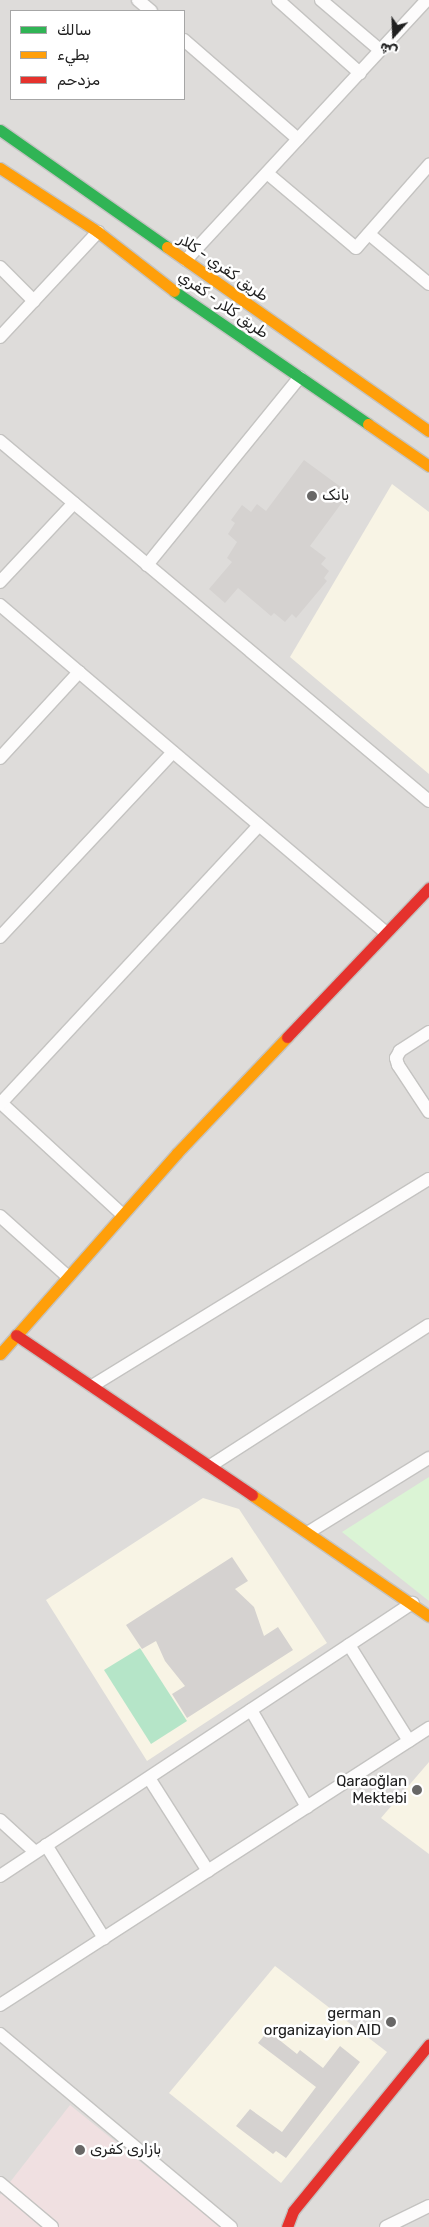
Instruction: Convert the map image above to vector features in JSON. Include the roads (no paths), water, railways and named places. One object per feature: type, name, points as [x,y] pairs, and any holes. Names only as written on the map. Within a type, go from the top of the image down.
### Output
[{"type":"main road","name":"طريق كفري - كلار","points":[[0,130],[429,431]]},
{"type":"main road","name":"طريق كلار - كفري","points":[[0,168],[98,232],[178,294],[429,466]]},
{"type":"main road","points":[[0,1354],[122,1214],[385,932],[429,888]]},
{"type":"main road","points":[[16,1335],[309,1532],[429,1616]]},
{"type":"main road","points":[[287,2227],[293,2211],[429,2044]]},
{"type":"street","points":[[138,0],[150,10]]},
{"type":"street","points":[[278,0],[360,72]]},
{"type":"street","points":[[321,0],[380,50]]},
{"type":"street","points":[[186,260],[427,0]]},
{"type":"street","points":[[185,41],[298,139]]},
{"type":"street","points":[[267,173],[356,248],[429,165]]},
{"type":"street","points":[[0,337],[98,232]]},
{"type":"street","points":[[368,234],[429,284]]},
{"type":"street","points":[[0,267],[34,301]]},
{"type":"street","points":[[147,564],[300,377]]},
{"type":"street","points":[[0,441],[429,801]]},
{"type":"street","points":[[0,582],[74,503]]},
{"type":"street","points":[[0,605],[385,932]]},
{"type":"street","points":[[0,758],[80,672]]},
{"type":"street","points":[[0,937],[173,752]]},
{"type":"street","points":[[122,1214],[1,1103],[260,825]]},
{"type":"street","points":[[429,1032],[400,1051],[396,1058],[398,1065],[429,1112]]},
{"type":"street","points":[[92,1386],[429,1179]]},
{"type":"street","points":[[0,1216],[67,1276]]},
{"type":"street","points":[[210,1466],[429,1325]]},
{"type":"street","points":[[309,1532],[429,1459]]},
{"type":"street","points":[[0,1876],[413,1603]]},
{"type":"street","points":[[349,1645],[408,1741]]},
{"type":"street","points":[[251,1710],[307,1807]]},
{"type":"street","points":[[0,2004],[429,1728]]},
{"type":"street","points":[[149,1778],[208,1871]]},
{"type":"street","points":[[0,1820],[41,1849],[104,1938]]},
{"type":"street","points":[[0,2034],[231,2227]]},
{"type":"street","points":[[0,2183],[52,2227]]},
{"type":"street","points":[[386,2227],[429,2206]]},
{"type":"place","name":"بانک","points":[[312,496]]},
{"type":"place","name":"Qaraoğlan Mektebi","points":[[417,1790]]},
{"type":"place","name":"german organizayion AID","points":[[391,2022]]},
{"type":"place","name":"بازاری کفری","points":[[80,2150]]}]
